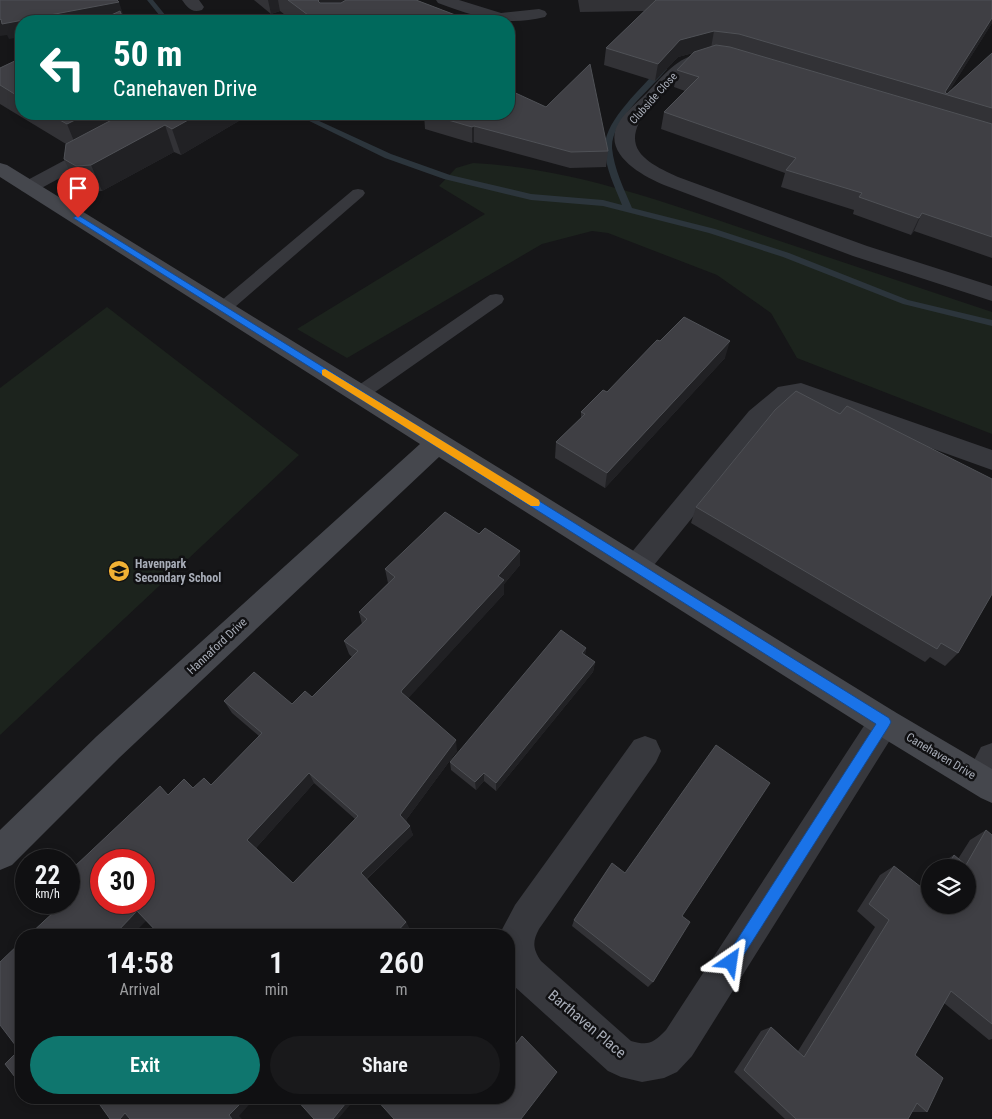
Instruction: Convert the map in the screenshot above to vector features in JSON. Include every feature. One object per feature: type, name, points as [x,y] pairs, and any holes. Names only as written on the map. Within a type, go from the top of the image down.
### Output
[{"type":"street","points":[[444,0],[488,15]]},
{"type":"street","points":[[515,17],[539,14]]},
{"type":"street","name":"Clubside Close","points":[[729,57],[711,55],[684,64],[629,122],[624,136],[627,149],[637,163],[652,174],[851,248],[992,294]]},
{"type":"street","points":[[30,187],[153,120]]},
{"type":"street","name":"Canehaven Drive","points":[[0,169],[884,722],[988,774]]},
{"type":"street","points":[[636,567],[758,418],[777,400],[788,393],[801,392],[992,460]]},
{"type":"street","name":"Hannaford Drive","points":[[0,853],[108,747],[438,443]]},
{"type":"street","name":"Barthaven Place","points":[[645,751],[527,917],[516,936],[516,954],[528,974],[622,1058],[642,1063],[664,1059],[679,1044],[884,722]]},
{"type":"lane","points":[[222,309],[358,192]]},
{"type":"lane","points":[[359,394],[496,299]]},
{"type":"shaded area","points":[[473,163],[543,171],[644,196],[992,312],[992,434],[797,358],[771,313],[717,275],[608,233],[592,231],[542,244],[347,358],[297,329],[485,214],[439,186],[456,168]]},
{"type":"shaded area","name":"Havenpark Secondary School","points":[[107,307],[299,455],[0,735],[0,388]]},
{"type":"building","points":[[0,0],[117,0],[119,2],[50,15],[15,15],[15,22],[2,24],[0,20]]},
{"type":"building","points":[[288,0],[319,0],[320,3],[341,3],[346,0],[416,0],[455,15],[308,15]]},
{"type":"building","points":[[656,0],[992,0],[992,18],[945,92],[947,94],[992,53],[992,108],[739,34],[714,31],[680,40],[658,64],[606,48]]},
{"type":"building","points":[[120,11],[122,15],[111,15]]},
{"type":"building","points":[[716,45],[730,47],[992,124],[992,237],[922,213],[919,218],[859,197],[862,193],[786,170],[796,158],[664,112],[699,77],[677,70],[694,52]]},
{"type":"building","points":[[15,61],[15,94],[0,85],[0,68]]},
{"type":"building","points":[[590,64],[608,151],[571,152],[448,120],[515,120],[515,93],[546,107]]},
{"type":"building","points":[[60,120],[75,120],[67,124]]},
{"type":"building","points":[[112,120],[188,120],[172,129],[165,125],[91,165],[76,166],[64,159],[66,144]]},
{"type":"building","points":[[684,317],[730,341],[607,473],[556,442],[585,414],[581,412],[603,390],[607,392],[657,340],[660,341]]},
{"type":"building","points":[[796,391],[840,414],[847,406],[992,479],[992,594],[958,653],[941,643],[937,649],[696,507],[775,410]]},
{"type":"building","points":[[445,512],[479,534],[485,528],[520,551],[498,576],[504,580],[401,692],[456,740],[400,815],[410,826],[361,873],[406,922],[400,929],[154,929],[140,914],[155,914],[155,849],[93,849],[160,786],[168,795],[184,779],[193,788],[204,778],[211,785],[262,733],[224,701],[254,672],[292,704],[305,691],[312,697],[358,651],[344,641],[367,619],[359,612],[395,577],[385,569]],"holes":[[[309,773],[358,816],[293,883],[247,840]]]},
{"type":"building","points":[[561,630],[586,648],[582,653],[595,662],[496,783],[484,773],[475,782],[450,762]]},
{"type":"building","points":[[716,745],[770,783],[682,916],[690,922],[653,982],[574,920],[612,863],[625,873]]},
{"type":"building","points":[[986,830],[992,835],[992,1024],[951,991],[915,1055],[943,1078],[927,1112],[917,1103],[908,1119],[796,1119],[744,1070],[771,1027],[804,1057],[889,920],[869,904],[894,866],[921,887],[921,914],[976,914],[976,859],[969,859]]},
{"type":"building","points":[[90,852],[90,914],[134,914],[120,929],[35,929],[52,914],[80,914],[80,861]]},
{"type":"building","points":[[15,948],[15,1045],[0,1025],[0,962]]},
{"type":"building","points":[[522,1036],[557,1072],[521,1119],[394,1119],[380,1104],[515,1104],[515,1045]]},
{"type":"building","points":[[15,1054],[15,1077],[5,1064]]},
{"type":"building","points":[[99,1104],[240,1104],[229,1115],[232,1119],[130,1119],[125,1113],[120,1119],[110,1119]]},
{"type":"building","points":[[300,1104],[345,1104],[333,1119],[314,1119]]},
{"type":"waterway","points":[[150,0],[162,15]]},
{"type":"waterway","points":[[628,209],[611,165],[608,147],[609,139],[617,122],[663,69]]},
{"type":"waterway","points":[[312,120],[388,156],[447,177],[531,197],[603,203],[712,231],[786,255],[906,302],[992,323]]},
{"type":"slow traffic","points":[[325,373],[535,503]]},
{"type":"place","name":"Havenpark Secondary School","points":[[119,571]]},
{"type":"route","points":[[78,218],[884,722],[731,962]]}]
